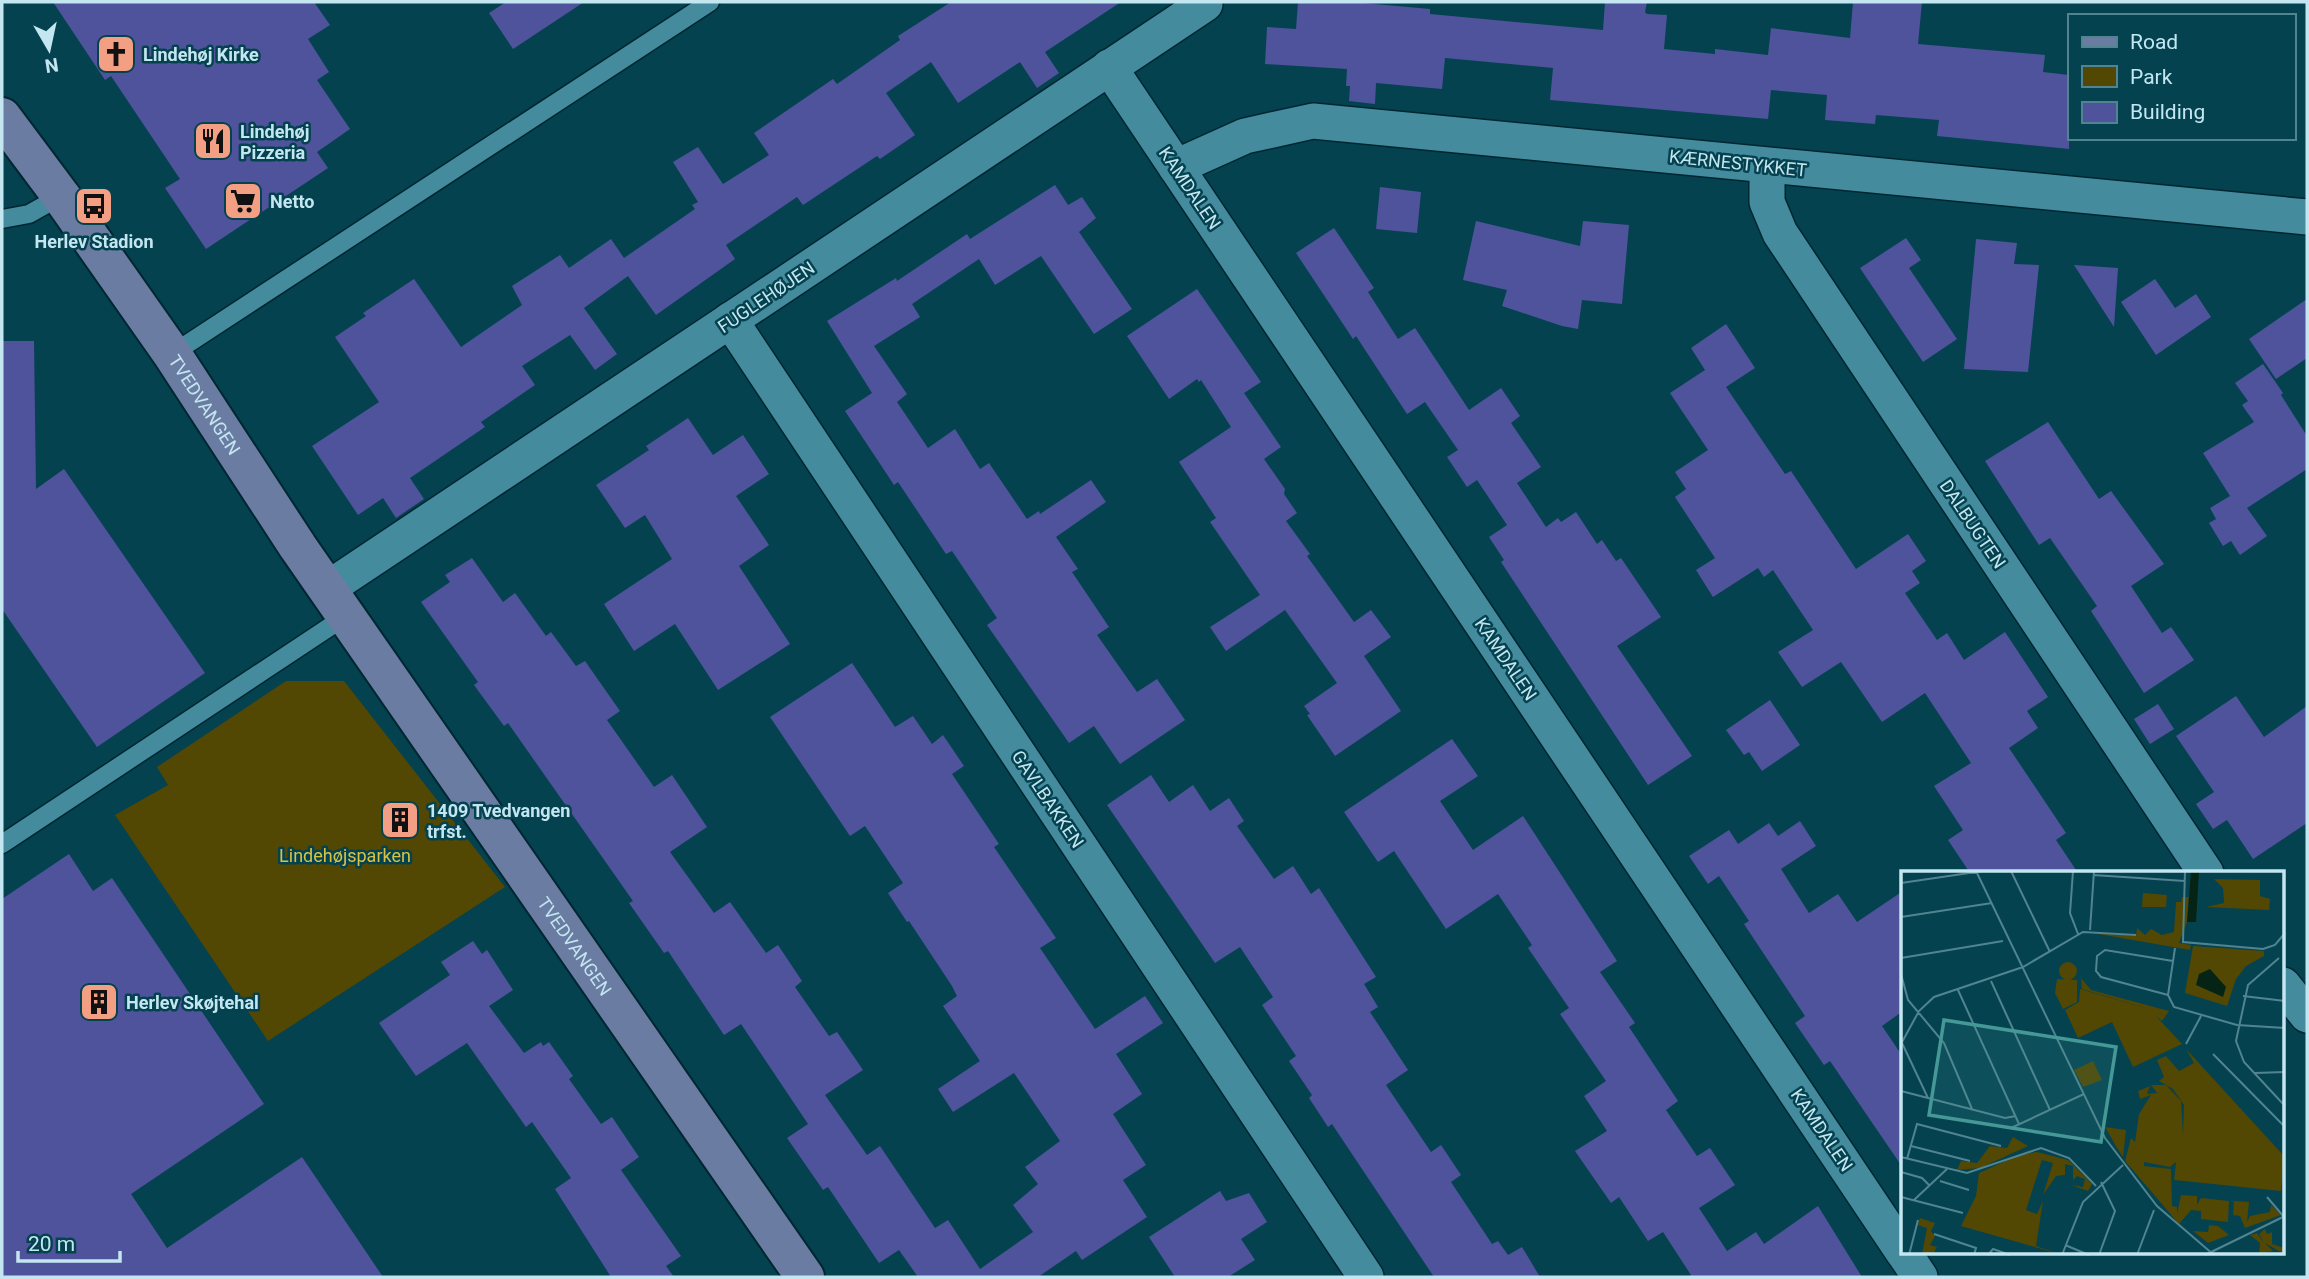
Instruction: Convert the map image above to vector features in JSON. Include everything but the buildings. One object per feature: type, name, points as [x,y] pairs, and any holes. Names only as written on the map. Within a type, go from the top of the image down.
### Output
[{"type":"street","name":"FUGLEHØJEN","points":[[337,602],[730,320],[1205,4]]},
{"type":"street","name":"KAMDALEN","points":[[1109,67],[1901,1249]]},
{"type":"street","name":"TVEDVANGEN","points":[[2,117],[172,354],[337,602],[805,1277]]},
{"type":"street","name":"KÆRNESTYKKET","points":[[1176,167],[1245,136],[1313,121],[2307,217]]},
{"type":"street","name":"DALBUGTEN","points":[[1767,166],[1767,202],[1780,233],[2205,871]]},
{"type":"street","name":"GAVLBAKKEN","points":[[730,320],[1366,1277]]},
{"type":"street","points":[[2284,986],[2307,1014]]},
{"type":"street","name":"KAMDALEN","points":[[1904,1254],[1920,1277]]},
{"type":"lane","points":[[172,354],[710,2]]},
{"type":"lane","points":[[2,219],[29,214],[61,196]]},
{"type":"lane","points":[[2,844],[337,602]]},
{"type":"green space","name":"Lindehøjsparken","points":[[286,681],[344,681],[505,887],[268,1041],[115,815],[168,785],[157,767]]},
{"type":"place","name":"Lindehøj Kirke","points":[[116,54]]},
{"type":"place","name":"Lindehøj Pizzeria","points":[[213,141]]},
{"type":"place","name":"Netto","points":[[243,201]]},
{"type":"place","name":"Herlev Stadion","points":[[94,206]]},
{"type":"place","name":"1409 Tvedvangen trfst.","points":[[400,820]]},
{"type":"place","name":"Herlev Skøjtehal","points":[[99,1002]]}]
